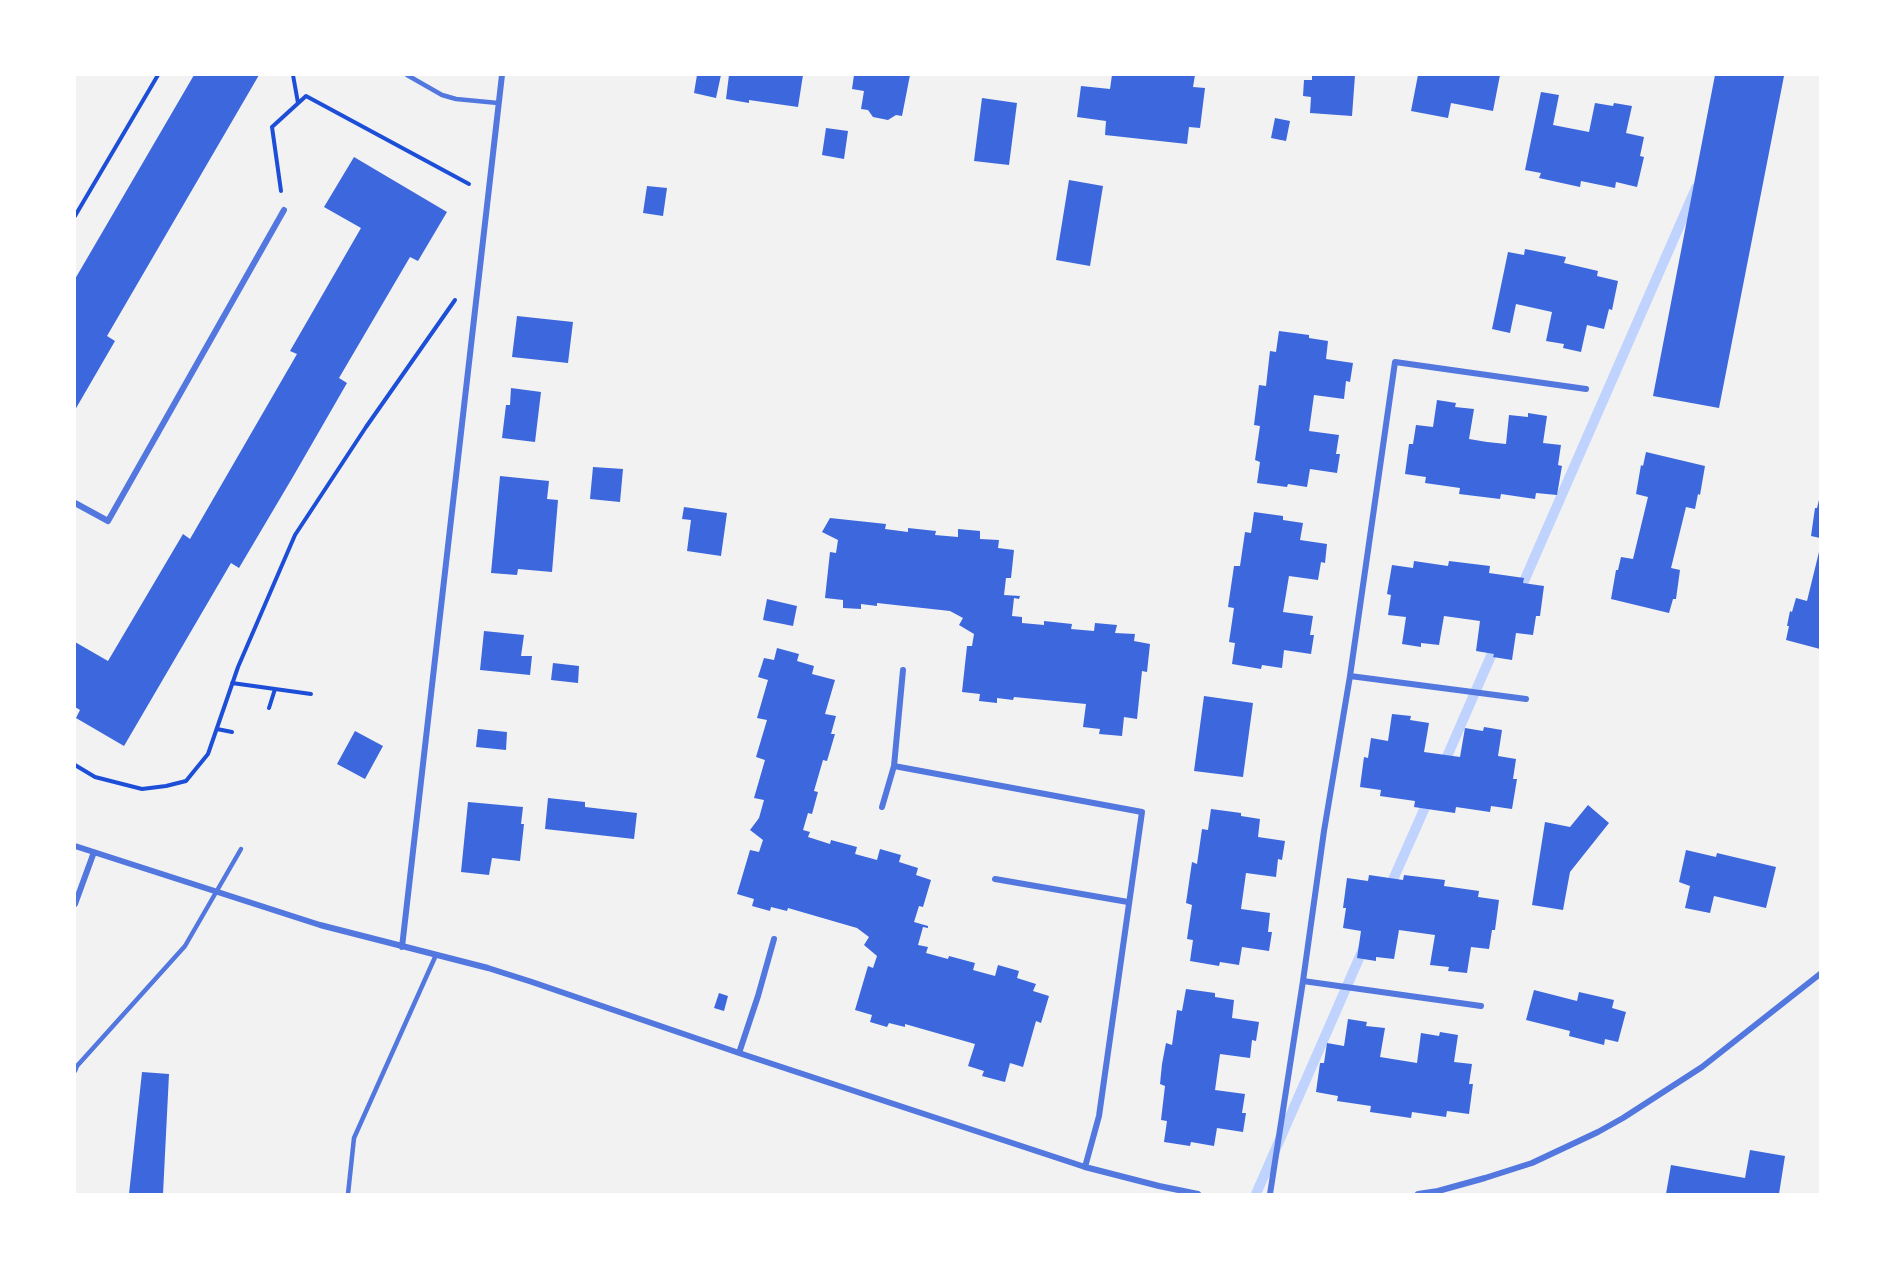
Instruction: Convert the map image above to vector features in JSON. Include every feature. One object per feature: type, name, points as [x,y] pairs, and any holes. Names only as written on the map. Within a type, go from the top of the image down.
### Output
[{"type":"street","points":[[402,947],[502,75]]},
{"type":"street","points":[[75,503],[108,521],[284,210]]},
{"type":"street","points":[[1270,1194],[1304,981],[1324,831],[1350,676],[1395,362],[1586,389]]},
{"type":"street","points":[[882,807],[894,766],[903,670]]},
{"type":"street","points":[[1350,676],[1526,699]]},
{"type":"street","points":[[894,766],[1142,812],[1099,1116],[1085,1167]]},
{"type":"street","points":[[75,846],[320,925],[488,968],[1085,1167],[1198,1194]]},
{"type":"street","points":[[75,904],[94,852]]},
{"type":"street","points":[[995,879],[1128,902]]},
{"type":"street","points":[[739,1053],[774,939]]},
{"type":"street","points":[[1418,1194],[1438,1191],[1532,1163],[1598,1132],[1702,1067],[1820,974]]},
{"type":"street","points":[[1304,981],[1481,1006]]},
{"type":"lane","points":[[407,75],[442,95],[498,104]]},
{"type":"lane","points":[[75,1071],[77,1066],[185,946],[241,849]]},
{"type":"lane","points":[[348,1194],[354,1138],[436,955]]},
{"type":"path","points":[[75,216],[158,75]]},
{"type":"path","points":[[293,75],[298,104]]},
{"type":"path","points":[[284,210],[272,127],[306,96],[488,195]]},
{"type":"path","points":[[75,765],[95,777],[142,789],[186,781],[208,754],[232,682],[295,535],[372,417],[480,263]]},
{"type":"path","points":[[232,682],[311,694]]},
{"type":"path","points":[[269,708],[275,689]]},
{"type":"path","points":[[217,729],[232,732]]},
{"type":"building","points":[[194,75],[259,75],[107,336],[115,341],[75,410],[75,279]]},
{"type":"building","points":[[697,75],[721,75],[716,98],[694,93]]},
{"type":"building","points":[[729,75],[803,75],[798,107],[726,99]]},
{"type":"building","points":[[854,75],[910,75],[902,116],[896,115],[888,120],[873,117],[868,110],[861,109],[864,91],[852,89]]},
{"type":"building","points":[[1112,75],[1195,75],[1193,87],[1205,88],[1200,128],[1189,127],[1187,144],[1105,135],[1106,121],[1077,117],[1081,86],[1110,89]]},
{"type":"building","points":[[1312,75],[1355,75],[1352,116],[1310,113],[1311,97],[1303,96],[1304,80],[1312,80]]},
{"type":"building","points":[[1418,75],[1500,75],[1493,111],[1451,103],[1448,118],[1411,111]]},
{"type":"building","points":[[1715,75],[1784,76],[1719,408],[1653,396]]},
{"type":"building","points":[[1541,92],[1559,95],[1553,125],[1589,132],[1595,103],[1632,106],[1626,133],[1644,137],[1640,156],[1644,157],[1637,187],[1616,182],[1615,188],[1581,181],[1580,187],[1539,178],[1541,173],[1525,170]]},
{"type":"building","points":[[982,98],[1017,103],[1009,165],[974,161]]},
{"type":"building","points":[[1275,118],[1290,121],[1286,141],[1271,138]]},
{"type":"building","points":[[826,128],[848,131],[844,159],[822,155]]},
{"type":"building","points":[[354,157],[447,212],[418,261],[410,257],[339,378],[347,383],[294,475],[239,568],[231,563],[124,746],[76,718],[80,710],[75,707],[75,642],[108,661],[183,534],[190,539],[297,354],[290,351],[361,228],[324,207]]},
{"type":"building","points":[[1069,180],[1103,186],[1090,266],[1056,260]]},
{"type":"building","points":[[647,186],[667,188],[663,216],[643,213]]},
{"type":"building","points":[[1525,249],[1566,257],[1564,263],[1598,271],[1597,276],[1618,281],[1612,310],[1609,309],[1604,329],[1587,325],[1581,352],[1563,348],[1564,344],[1546,341],[1552,312],[1516,304],[1510,333],[1492,329],[1508,252],[1524,255]]},
{"type":"building","points":[[517,316],[573,322],[568,363],[512,357]]},
{"type":"building","points":[[1279,331],[1309,335],[1309,338],[1328,341],[1326,359],[1353,363],[1350,382],[1346,381],[1344,399],[1314,395],[1309,431],[1339,435],[1336,454],[1340,454],[1337,473],[1310,469],[1307,487],[1257,483],[1260,462],[1255,460],[1260,426],[1254,425],[1259,385],[1266,386],[1270,351],[1276,352]]},
{"type":"building","points":[[511,388],[541,392],[535,442],[502,438],[506,405],[510,405]]},
{"type":"building","points":[[1437,400],[1456,403],[1455,407],[1474,409],[1469,439],[1487,442],[1506,444],[1509,415],[1528,417],[1528,413],[1547,416],[1543,443],[1561,445],[1558,465],[1562,466],[1557,495],[1536,493],[1535,499],[1501,494],[1500,499],[1459,494],[1460,488],[1425,483],[1426,477],[1405,474],[1409,444],[1413,444],[1416,425],[1433,427]]},
{"type":"building","points":[[1646,452],[1705,466],[1695,509],[1686,507],[1671,568],[1680,570],[1676,599],[1673,599],[1669,613],[1611,599],[1616,570],[1618,570],[1621,557],[1633,559],[1648,497],[1636,494],[1641,465],[1643,466]]},
{"type":"building","points":[[593,467],[623,469],[620,502],[590,499]]},
{"type":"building","points":[[500,476],[549,481],[547,499],[558,500],[552,572],[518,569],[517,575],[491,573]]},
{"type":"building","points":[[1819,500],[1820,538],[1811,536],[1815,508]]},
{"type":"building","points":[[684,507],[727,513],[721,556],[687,551],[691,520],[682,519]]},
{"type":"building","points":[[1254,512],[1283,516],[1283,520],[1303,523],[1300,540],[1327,544],[1325,563],[1321,562],[1318,580],[1289,576],[1283,612],[1313,616],[1310,635],[1314,635],[1311,654],[1284,650],[1282,668],[1262,665],[1261,669],[1232,664],[1235,643],[1229,642],[1234,608],[1228,607],[1234,566],[1240,566],[1245,532],[1251,533]]},
{"type":"building","points":[[830,518],[886,524],[885,529],[908,532],[908,528],[936,531],[935,535],[958,537],[958,529],[980,531],[980,539],[999,540],[998,548],[1014,550],[1011,578],[1006,578],[1004,595],[1020,596],[1019,599],[1014,598],[1012,616],[1022,617],[1022,623],[1044,625],[1044,621],[1072,624],[1071,629],[1094,631],[1095,623],[1117,625],[1115,633],[1135,634],[1134,641],[1150,644],[1147,672],[1142,671],[1137,719],[1124,717],[1122,736],[1099,734],[1100,729],[1083,727],[1086,704],[1014,697],[1013,700],[997,698],[997,703],[979,701],[980,694],[962,692],[967,646],[972,646],[974,634],[959,625],[963,618],[950,611],[877,603],[877,606],[861,604],[861,609],[843,608],[843,600],[825,598],[830,552],[836,553],[838,540],[822,532]]},
{"type":"building","points":[[1819,552],[1820,649],[1786,640],[1790,611],[1792,612],[1796,598],[1807,601]]},
{"type":"building","points":[[1414,561],[1448,566],[1449,561],[1490,566],[1489,573],[1524,578],[1523,583],[1544,586],[1540,616],[1536,616],[1533,635],[1516,633],[1512,660],[1493,657],[1494,654],[1476,651],[1480,621],[1444,616],[1439,645],[1421,643],[1421,647],[1402,644],[1406,617],[1388,615],[1391,595],[1387,594],[1392,565],[1413,568]]},
{"type":"building","points":[[767,599],[797,606],[793,626],[763,620]]},
{"type":"building","points":[[484,631],[524,635],[521,656],[532,656],[530,675],[480,670]]},
{"type":"building","points":[[777,648],[799,654],[797,661],[814,666],[812,674],[835,680],[825,714],[836,716],[831,734],[835,734],[827,761],[823,760],[814,791],[818,792],[812,814],[808,813],[803,830],[810,832],[808,837],[830,844],[831,840],[857,847],[855,854],[877,860],[880,849],[901,855],[899,862],[918,868],[916,875],[931,880],[923,907],[919,906],[914,922],[928,926],[928,928],[923,927],[918,945],[928,947],[926,953],[975,963],[973,970],[995,976],[998,965],[1019,971],[1017,978],[1036,984],[1033,991],[1049,996],[1041,1023],[1036,1021],[1023,1067],[1010,1063],[1005,1082],[982,1076],[984,1071],[968,1066],[975,1044],[905,1024],[905,1027],[889,1023],[887,1027],[870,1022],[872,1015],[855,1010],[868,966],[873,968],[877,956],[864,945],[869,937],[857,928],[788,908],[787,911],[771,907],[770,911],[752,906],[754,899],[737,894],[750,850],[759,852],[763,840],[750,830],[759,818],[764,800],[754,798],[765,760],[756,757],[767,720],[757,718],[768,680],[758,677],[764,658],[774,660]]},
{"type":"building","points":[[553,663],[579,666],[578,683],[551,680]]},
{"type":"building","points":[[1204,696],[1253,703],[1243,777],[1194,771]]},
{"type":"building","points":[[1392,714],[1411,716],[1410,720],[1429,723],[1424,752],[1460,757],[1465,728],[1483,731],[1484,727],[1502,730],[1498,756],[1516,759],[1513,779],[1517,779],[1512,809],[1491,806],[1490,812],[1456,807],[1455,813],[1434,810],[1414,807],[1415,801],[1380,796],[1381,790],[1360,787],[1364,757],[1368,758],[1371,738],[1388,741]]},
{"type":"building","points":[[478,729],[507,732],[506,750],[476,747]]},
{"type":"building","points":[[355,731],[383,746],[365,779],[337,764]]},
{"type":"building","points":[[548,798],[585,802],[585,807],[637,813],[634,839],[545,829]]},
{"type":"building","points":[[468,802],[523,807],[521,824],[524,824],[520,861],[492,858],[489,875],[461,872]]},
{"type":"building","points":[[1588,805],[1609,823],[1570,872],[1563,910],[1532,905],[1545,822],[1570,827]]},
{"type":"building","points":[[1211,809],[1241,813],[1241,816],[1260,819],[1258,837],[1285,841],[1282,860],[1278,859],[1276,877],[1246,873],[1241,909],[1270,913],[1268,932],[1272,932],[1269,951],[1242,947],[1239,965],[1220,962],[1219,966],[1190,961],[1193,940],[1187,939],[1192,905],[1186,903],[1192,862],[1197,864],[1202,829],[1208,830]]},
{"type":"building","points":[[1686,850],[1716,857],[1717,853],[1776,867],[1766,908],[1714,896],[1710,913],[1685,908],[1690,886],[1679,882]]},
{"type":"building","points":[[1369,875],[1403,880],[1404,875],[1445,880],[1444,886],[1479,891],[1478,897],[1499,900],[1495,930],[1492,930],[1489,949],[1471,947],[1467,973],[1448,971],[1449,967],[1430,965],[1435,935],[1399,930],[1394,959],[1376,957],[1376,961],[1357,958],[1361,931],[1343,928],[1347,878],[1368,881]]},
{"type":"building","points":[[1186,989],[1215,993],[1215,997],[1234,1000],[1232,1018],[1259,1022],[1256,1041],[1252,1040],[1250,1058],[1220,1054],[1215,1090],[1245,1094],[1242,1113],[1246,1113],[1243,1132],[1217,1128],[1214,1146],[1191,1142],[1190,1146],[1164,1142],[1167,1121],[1161,1120],[1165,1086],[1160,1084],[1162,1064],[1166,1043],[1172,1045],[1177,1010],[1182,1011]]},
{"type":"building","points":[[1534,990],[1577,1001],[1579,992],[1614,1000],[1612,1008],[1626,1012],[1618,1042],[1605,1039],[1604,1045],[1569,1036],[1570,1031],[1526,1020]]},
{"type":"building","points":[[719,993],[728,996],[724,1011],[714,1008]]},
{"type":"building","points":[[1348,1019],[1367,1022],[1366,1026],[1385,1028],[1380,1057],[1417,1063],[1421,1033],[1439,1036],[1440,1032],[1458,1035],[1454,1062],[1472,1064],[1469,1084],[1473,1084],[1469,1114],[1447,1111],[1446,1117],[1412,1112],[1411,1118],[1370,1112],[1371,1106],[1337,1101],[1338,1096],[1316,1092],[1320,1063],[1324,1063],[1327,1043],[1344,1046]]},
{"type":"building","points":[[142,1072],[169,1074],[163,1194],[129,1194]]},
{"type":"building","points":[[1750,1150],[1785,1156],[1779,1194],[1666,1194],[1671,1165],[1745,1178]]},
{"type":"waterway","points":[[1518,595],[1696,188]]},
{"type":"waterway","points":[[1442,768],[1497,642]]},
{"type":"waterway","points":[[1388,891],[1430,796]]},
{"type":"waterway","points":[[1256,1194],[1364,947]]}]
